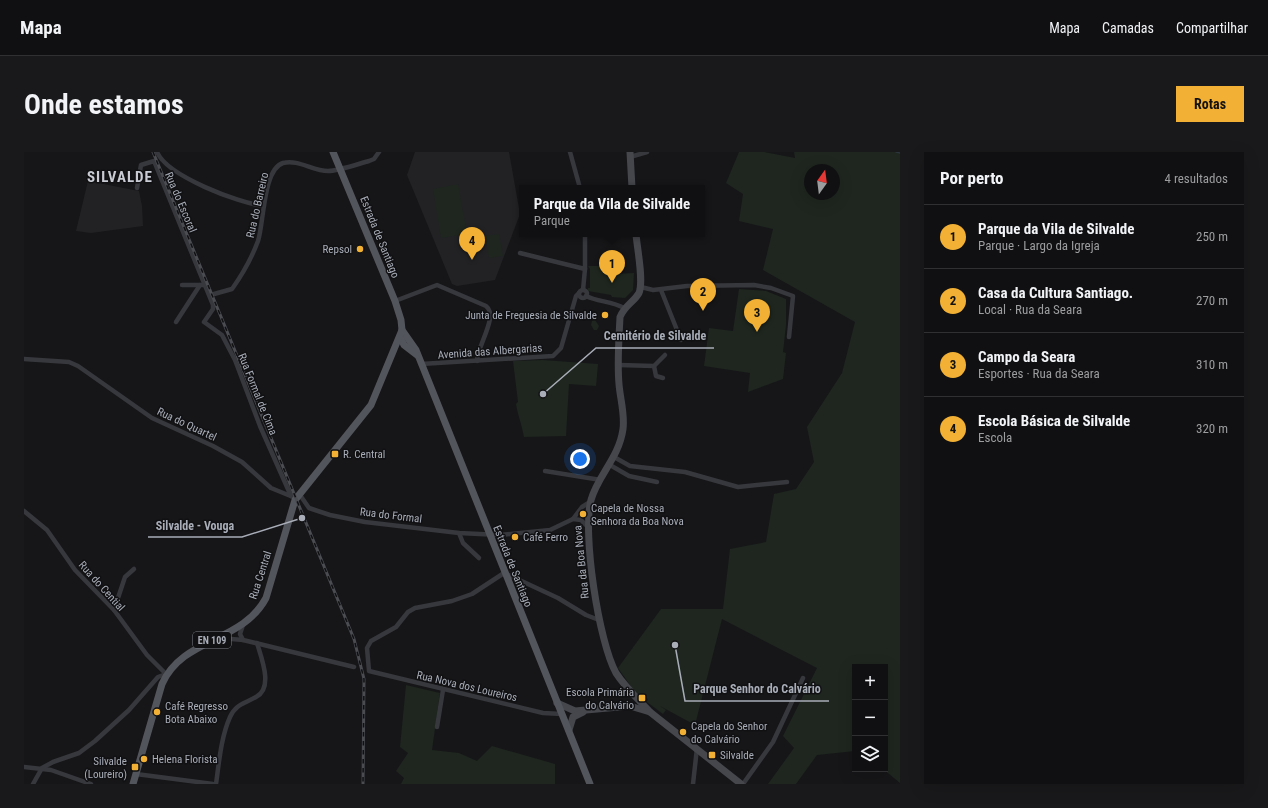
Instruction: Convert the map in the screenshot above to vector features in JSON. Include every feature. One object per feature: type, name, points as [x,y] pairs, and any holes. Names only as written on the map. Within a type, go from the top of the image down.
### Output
[{"type":"main road","name":"Estrada de Santiago","points":[[333,152],[395,301],[401,320],[402,342],[417,355],[421,364],[590,784]]},
{"type":"main road","points":[[630,155],[632,185]]},
{"type":"main road","points":[[624,308],[635,298],[641,287],[636,237]]},
{"type":"main road","name":"Rua da Boa Nova","points":[[624,308],[620,317],[618,365],[623,427],[614,457],[590,502],[587,526],[599,620],[603,637],[616,672],[630,691],[650,712]]},
{"type":"main road","name":"Rua Central","points":[[133,784],[166,674],[181,658],[243,625],[260,609],[266,598],[295,497],[371,405],[402,342]]},
{"type":"main road","points":[[622,706],[629,700],[630,691]]},
{"type":"main road","points":[[557,703],[574,714]]},
{"type":"main road","points":[[562,714],[568,718],[574,714],[587,711],[622,706],[639,708],[650,712],[742,784]]},
{"type":"main road","points":[[568,730],[574,714]]},
{"type":"street","points":[[157,152],[162,161],[172,168],[221,194],[244,203],[264,206]]},
{"type":"street","name":"Rua do Barreiro","points":[[214,294],[229,290],[234,286],[258,242],[264,217],[264,206],[272,173],[280,164],[290,162],[297,163],[328,171],[369,161],[374,159],[379,152]]},
{"type":"street","points":[[570,152],[579,185]]},
{"type":"street","points":[[630,155],[647,152]]},
{"type":"street","name":"Rua do Escoral","points":[[137,188],[141,165],[154,161],[213,310]]},
{"type":"street","name":"Avenida das Albergarias","points":[[421,364],[553,356],[561,348],[574,306],[581,291],[586,269],[586,237]]},
{"type":"street","points":[[520,253],[586,269]]},
{"type":"street","points":[[182,285],[202,285]]},
{"type":"street","points":[[176,322],[202,285]]},
{"type":"street","points":[[395,301],[437,285],[486,306],[490,310],[492,317],[478,351],[477,361]]},
{"type":"street","points":[[641,287],[661,290],[687,286],[754,285],[782,292],[793,296],[789,337]]},
{"type":"street","points":[[661,290],[681,340]]},
{"type":"street","points":[[581,291],[587,292],[584,297],[614,303],[624,308]]},
{"type":"street","name":"Avenida das Albergarias","points":[[574,306],[584,297]]},
{"type":"street","name":"Rua Formal de Cima","points":[[213,310],[204,322],[222,335],[235,360],[260,426],[295,497]]},
{"type":"street","points":[[618,365],[654,366],[665,355]]},
{"type":"street","name":"Rua do Quartel","points":[[24,359],[69,362],[78,366],[152,418],[213,446],[242,462],[272,488],[285,495],[295,497]]},
{"type":"street","points":[[654,366],[656,376],[663,378]]},
{"type":"street","points":[[614,457],[630,466],[679,471],[738,487],[787,482]]},
{"type":"street","points":[[610,465],[629,476],[657,482]]},
{"type":"street","points":[[545,470],[601,480]]},
{"type":"street","name":"Rua do Formal","points":[[295,497],[309,508],[330,515],[365,522],[489,535],[537,532],[556,527],[573,518],[582,507],[590,502]]},
{"type":"street","name":"Rua do Cential","points":[[24,511],[47,530],[87,585],[114,610],[147,655],[166,674]]},
{"type":"street","points":[[573,518],[581,520],[587,526]]},
{"type":"street","points":[[459,533],[463,543],[479,558]]},
{"type":"street","points":[[114,610],[125,577],[134,569]]},
{"type":"street","points":[[504,573],[558,598],[586,615],[599,620]]},
{"type":"street","name":"Rua Nova dos Loureiros","points":[[504,573],[472,594],[452,601],[415,608],[408,612],[396,627],[369,644],[367,652],[369,671],[543,713],[562,714]]},
{"type":"street","points":[[242,640],[240,634],[243,625]]},
{"type":"street","points":[[218,638],[257,643],[354,667]]},
{"type":"street","points":[[136,774],[214,784],[230,718],[240,704],[256,697],[262,692],[264,686],[264,674],[257,643]]},
{"type":"street","points":[[33,784],[42,768],[53,762],[79,753],[95,741],[129,710],[158,676],[166,674]]},
{"type":"street","points":[[742,784],[773,742],[803,678]]},
{"type":"street","points":[[437,726],[443,690]]},
{"type":"street","points":[[693,784],[697,748]]},
{"type":"street","points":[[24,767],[42,768],[91,784]]},
{"type":"shaded area","points":[[415,152],[509,152],[519,208],[519,217],[495,280],[457,286],[452,284],[407,175]]},
{"type":"shaded area","points":[[739,152],[764,152],[795,158],[794,152],[900,152],[900,783],[887,772],[888,772],[888,664],[852,664],[852,751],[817,755],[796,784],[768,784],[794,748],[783,736],[817,668],[722,619],[695,725],[660,706],[666,710],[663,714],[647,702],[648,699],[635,692],[618,668],[661,609],[723,609],[730,549],[766,542],[774,494],[796,489],[814,462],[807,427],[842,373],[855,322],[763,270],[773,229],[739,221],[743,194],[726,183]]},
{"type":"shaded area","points":[[88,181],[139,191],[142,206],[143,226],[91,233],[76,231]]},
{"type":"shaded area","points":[[458,184],[467,234],[441,238],[433,189]]},
{"type":"shaded area","points":[[499,234],[503,256],[489,258],[485,236]]},
{"type":"shaded area","points":[[588,266],[602,266],[602,269],[614,269],[615,274],[634,273],[633,290],[625,298],[612,297],[611,295],[588,291],[588,288],[590,288],[590,269]]},
{"type":"shaded area","points":[[739,289],[766,291],[786,299],[786,325],[783,352],[786,353],[783,379],[748,392],[750,373],[704,366],[709,328],[733,331]]},
{"type":"shaded area","points":[[595,320],[599,326],[597,330],[594,330],[591,325],[592,321]]},
{"type":"shaded area","points":[[543,360],[598,364],[596,386],[569,384],[566,436],[524,437],[516,404],[518,402],[513,361]]},
{"type":"shaded area","points":[[406,685],[440,693],[432,750],[459,753],[477,761],[492,746],[555,764],[555,784],[401,784],[404,778],[396,771],[408,753],[400,747]]},
{"type":"waterway","points":[[896,152],[900,153]]},
{"type":"railway","points":[[153,152],[354,639],[364,679],[363,784]]},
{"type":"place","name":"Repsol","points":[[360,249]]},
{"type":"place","name":"Escola Básica de Silvalde","points":[[472,260]]},
{"type":"place","name":"Parque da Vila de Silvalde","points":[[612,283]]},
{"type":"place","name":"Casa da Cultura Santiago.","points":[[703,311]]},
{"type":"place","name":"Junta de Freguesia de Silvalde","points":[[605,315]]},
{"type":"place","name":"Campo da Seara","points":[[757,332]]},
{"type":"place","name":"Cemitério de Silvalde","points":[[543,394]]},
{"type":"place","name":"R. Central","points":[[335,454]]},
{"type":"place","name":"Capela de Nossa Senhora da Boa Nova","points":[[583,514]]},
{"type":"place","name":"Silvalde - Vouga","points":[[302,518]]},
{"type":"place","name":"Café Ferro","points":[[515,537]]},
{"type":"place","name":"Parque Senhor do Calvário","points":[[675,645]]},
{"type":"place","name":"Escola Primária do Calvário","points":[[642,698]]},
{"type":"place","name":"Café Regresso Bota Abaixo","points":[[157,712]]},
{"type":"place","name":"Capela do Senhor do Calvário","points":[[683,732]]},
{"type":"place","name":"Silvalde","points":[[712,755]]},
{"type":"place","name":"Helena Florista","points":[[144,759]]},
{"type":"place","name":"Silvalde (Loureiro)","points":[[135,767]]},
{"type":"district","name":"SILVALDE","points":[[120,177]]}]
